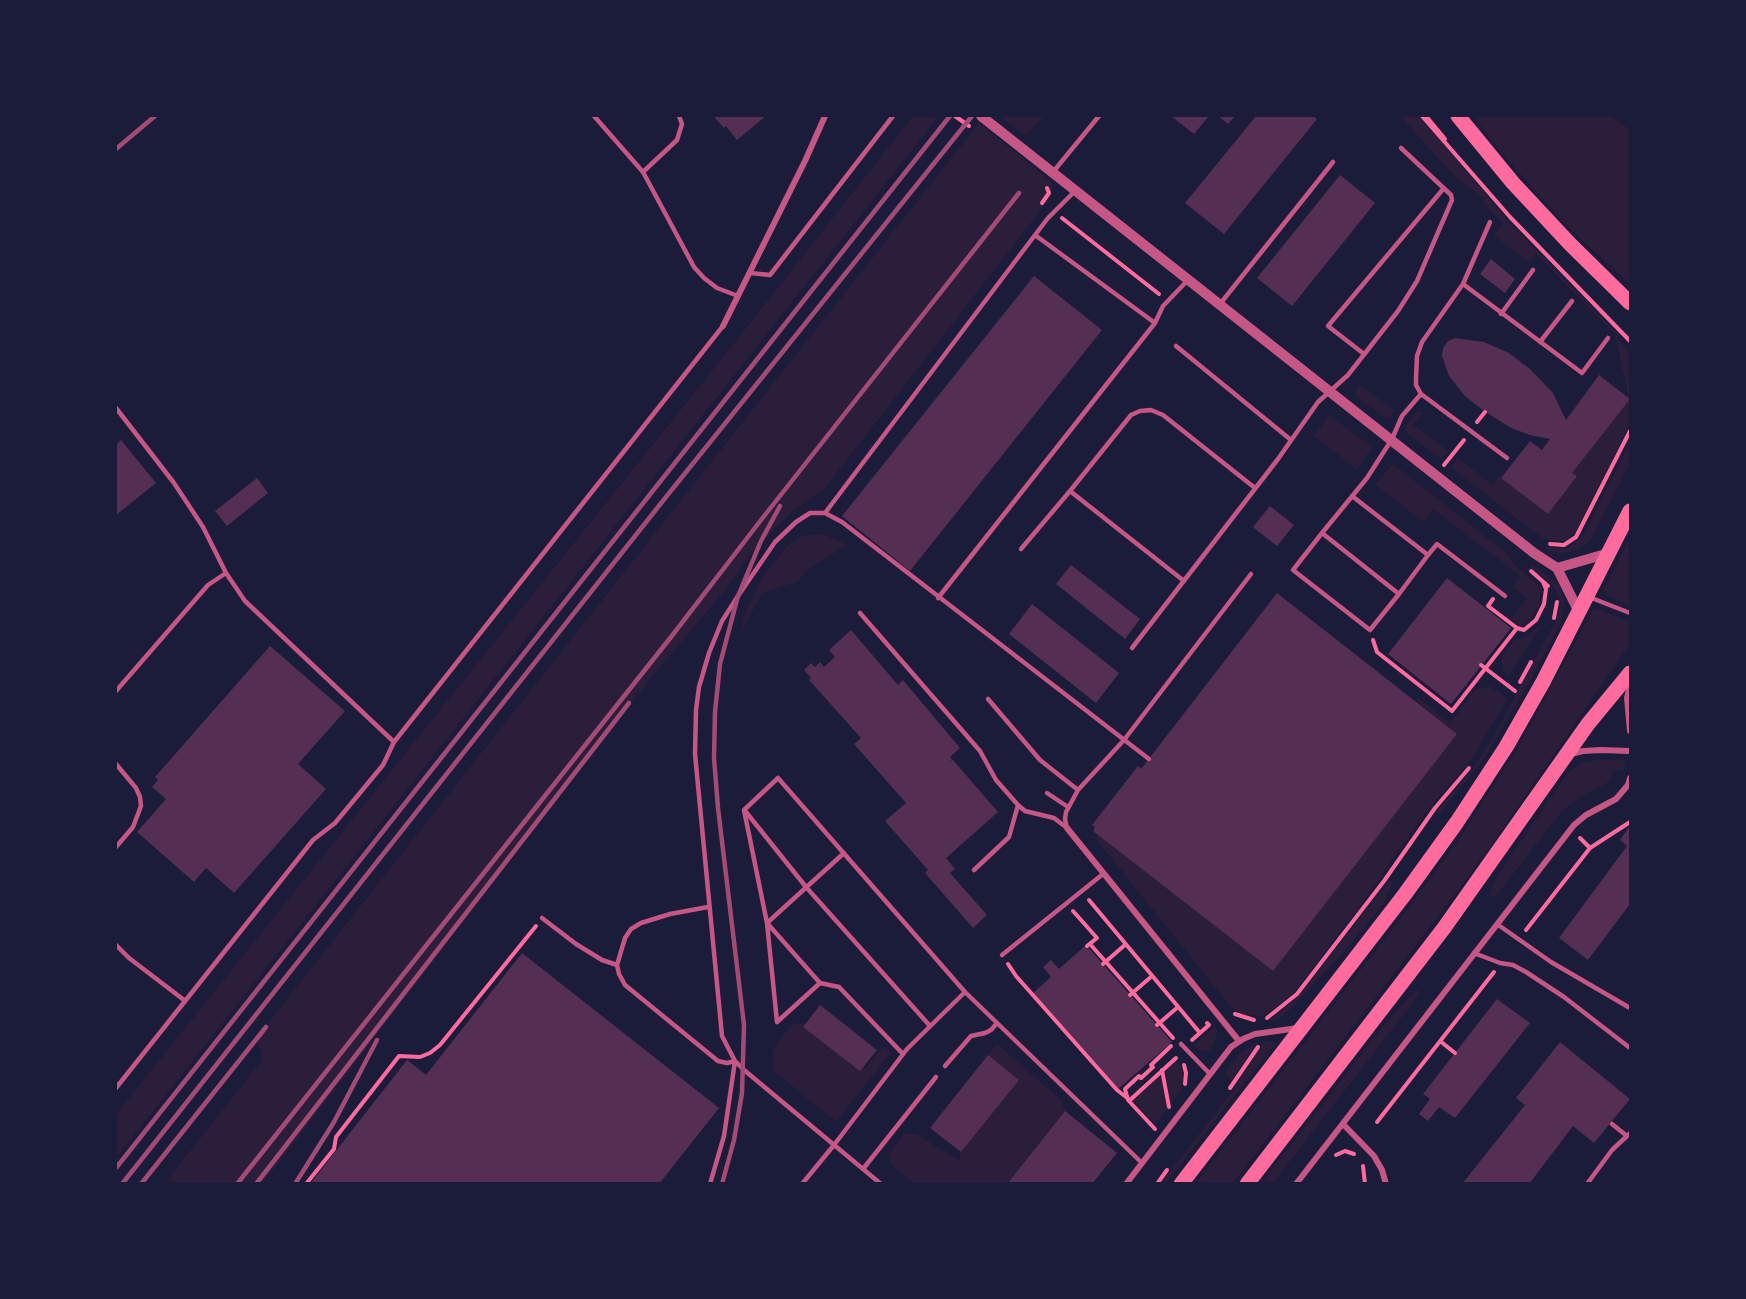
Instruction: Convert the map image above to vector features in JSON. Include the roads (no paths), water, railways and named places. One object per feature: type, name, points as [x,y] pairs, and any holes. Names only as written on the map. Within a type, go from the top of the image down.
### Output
[{"type":"main road","points":[[1458,116],[1513,183],[1630,303]]},
{"type":"main road","points":[[1181,1184],[1405,894],[1457,822],[1506,747],[1579,612],[1630,511]]},
{"type":"main road","points":[[1247,1184],[1444,928],[1485,873],[1565,756],[1630,673]]},
{"type":"street","points":[[723,326],[825,116]]},
{"type":"street","points":[[981,116],[1534,553],[1557,568],[1579,612]]},
{"type":"street","points":[[1557,568],[1609,553]]},
{"type":"street","points":[[1630,685],[1627,698],[1630,732]]},
{"type":"street","points":[[1565,756],[1583,750],[1630,751]]},
{"type":"street","points":[[1296,1184],[1574,825],[1586,815],[1616,799],[1628,785],[1630,778]]},
{"type":"street","points":[[1067,828],[1239,1041]]},
{"type":"street","points":[[1126,1184],[1232,1047],[1255,1034],[1301,1027]]},
{"type":"street","points":[[1343,1124],[1374,1156],[1382,1170],[1386,1184]]},
{"type":"lane","points":[[594,116],[643,172],[694,267],[717,288],[738,296]]},
{"type":"lane","points":[[643,172],[677,140],[682,124],[679,116]]},
{"type":"lane","points":[[750,273],[770,275],[893,116]]},
{"type":"lane","points":[[1053,172],[1099,116]]},
{"type":"lane","points":[[1132,648],[1318,402],[1348,375],[1398,311],[1417,280],[1452,204],[1451,195],[1401,148]]},
{"type":"lane","points":[[1220,304],[1333,162]]},
{"type":"lane","points":[[1364,354],[1328,326],[1444,188]]},
{"type":"lane","points":[[825,513],[1048,218],[1076,190]]},
{"type":"lane","points":[[1490,222],[1462,284],[1419,349],[1416,385],[1421,394],[1507,458]]},
{"type":"lane","points":[[1035,235],[1155,323]]},
{"type":"lane","points":[[1501,314],[1533,270]]},
{"type":"lane","points":[[938,598],[1155,323],[1163,306],[1189,279]]},
{"type":"lane","points":[[1462,284],[1582,373],[1608,338]]},
{"type":"lane","points":[[1540,342],[1572,301]]},
{"type":"lane","points":[[116,1088],[313,840],[335,823],[383,765],[394,742],[723,326]]},
{"type":"lane","points":[[1176,346],[1291,440]]},
{"type":"lane","points":[[1421,394],[1402,416],[1392,439],[1352,496],[1293,570],[1370,630],[1437,544],[1505,596]]},
{"type":"lane","points":[[116,408],[174,483],[203,527],[226,573],[245,601],[394,742]]},
{"type":"lane","points":[[1021,549],[1131,415],[1140,411],[1151,410],[1163,415],[1255,488]]},
{"type":"lane","points":[[1070,491],[1184,581]]},
{"type":"lane","points":[[1352,496],[1428,555]]},
{"type":"lane","points":[[881,1184],[735,1061],[722,1036],[695,754],[699,687],[722,621],[775,542],[796,522],[810,513],[825,513],[842,522],[1149,759]]},
{"type":"lane","points":[[1322,533],[1399,594]]},
{"type":"lane","points":[[116,691],[208,585],[226,573]]},
{"type":"lane","points":[[1067,828],[1065,819],[1068,807],[1078,790],[1124,740],[1251,573]]},
{"type":"lane","points":[[1587,596],[1630,614]]},
{"type":"lane","points":[[860,612],[980,751],[996,780],[1018,805],[1025,811],[1054,818],[1067,828]]},
{"type":"lane","points":[[988,699],[1040,760],[1078,790]]},
{"type":"lane","points":[[116,764],[136,788],[141,806],[133,827],[116,847]]},
{"type":"lane","points":[[744,810],[778,778],[965,992],[1142,1163]]},
{"type":"lane","points":[[1047,793],[1068,807]]},
{"type":"lane","points":[[974,870],[1009,837],[1018,805]]},
{"type":"lane","points":[[744,810],[806,887],[930,1026]]},
{"type":"lane","points":[[744,810],[767,923],[777,1022],[820,983]]},
{"type":"lane","points":[[767,923],[844,853]]},
{"type":"lane","points":[[1002,955],[1103,874]]},
{"type":"lane","points":[[708,907],[641,922],[631,929],[625,938],[617,964],[625,985],[718,1062],[735,1061]]},
{"type":"lane","points":[[542,918],[576,944],[602,960],[617,964]]},
{"type":"lane","points":[[767,923],[820,983],[839,987],[903,1054]]},
{"type":"lane","points":[[1497,924],[1551,962],[1630,1008]]},
{"type":"lane","points":[[116,945],[129,958],[184,1000]]},
{"type":"lane","points":[[1474,953],[1500,963],[1513,965],[1526,972],[1564,997],[1630,1048]]},
{"type":"lane","points":[[804,1183],[903,1054],[965,992]]},
{"type":"lane","points":[[945,1066],[971,1036],[991,1030],[997,1023]]},
{"type":"lane","points":[[1181,1044],[1210,1074]]},
{"type":"lane","points":[[710,1184],[724,1136],[735,1061]]},
{"type":"lane","points":[[863,1169],[936,1077]]},
{"type":"lane","points":[[1587,1184],[1612,1150],[1629,1135],[1612,1124]]},
{"type":"railway","points":[[116,149],[155,116]]},
{"type":"railway","points":[[116,1168],[950,116]]},
{"type":"railway","points":[[122,1184],[662,502],[972,116]]},
{"type":"railway","points":[[237,1184],[671,637],[1019,193]]},
{"type":"railway","points":[[722,1184],[734,1140],[742,1093],[744,1025],[718,808],[714,758],[715,712],[720,664],[738,596],[761,541],[780,506]]},
{"type":"railway","points":[[256,1184],[629,703]]},
{"type":"railway","points":[[141,1184],[266,1027]]},
{"type":"railway","points":[[295,1184],[334,1122],[377,1040]]}]
